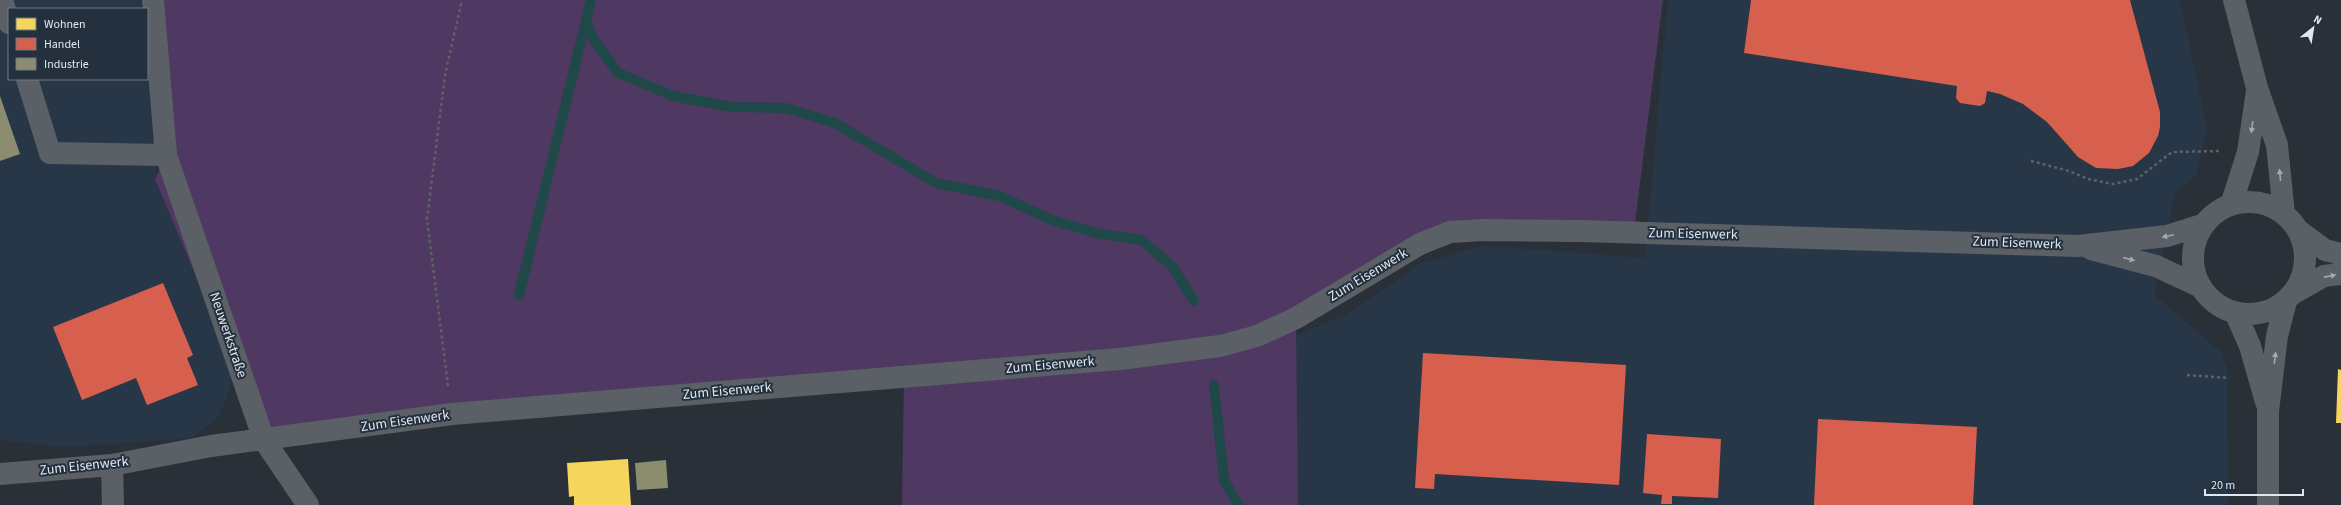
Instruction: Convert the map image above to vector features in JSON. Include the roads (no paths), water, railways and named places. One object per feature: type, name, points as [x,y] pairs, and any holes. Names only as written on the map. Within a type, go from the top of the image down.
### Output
[{"type":"street","points":[[2,0],[8,20]]},
{"type":"street","name":"Neuwerkstraße","points":[[153,0],[166,155],[264,440],[308,505]]},
{"type":"street","points":[[2234,0],[2257,88],[2277,145],[2284,214]]},
{"type":"street","points":[[26,80],[50,153],[166,155]]},
{"type":"street","points":[[2231,205],[2248,152],[2257,88]]},
{"type":"street","points":[[2341,254],[2325,250],[2298,230],[2284,214],[2274,208],[2253,202],[2231,205],[2212,216],[2199,233],[2193,255],[2196,276],[2201,286],[2215,303],[2235,312],[2257,314],[2278,307],[2290,297],[2324,276],[2341,274]]},
{"type":"street","name":"Zum Eisenwerk","points":[[0,474],[112,466],[211,446],[452,414],[1112,360],[1220,346],[1257,336],[1296,318],[1420,244],[1450,232],[1482,230],[1581,231],[2078,246],[2167,236],[2205,224]]},
{"type":"street","points":[[2268,505],[2268,411],[2278,336],[2290,297],[2304,273],[2305,251],[2298,230]]},
{"type":"street","name":"Zum Eisenwerk","points":[[2078,246],[2156,266],[2201,286]]},
{"type":"street","points":[[2235,312],[2250,346],[2268,411]]},
{"type":"street","points":[[112,466],[113,505]]},
{"type":"waterway","points":[[519,295],[591,0]]},
{"type":"waterway","points":[[586,20],[594,40],[618,73],[673,96],[732,107],[786,108],[835,123],[936,183],[1000,196],[1052,220],[1100,234],[1141,240],[1172,266],[1194,301]]},
{"type":"waterway","points":[[1214,385],[1224,480],[1238,505]]}]
